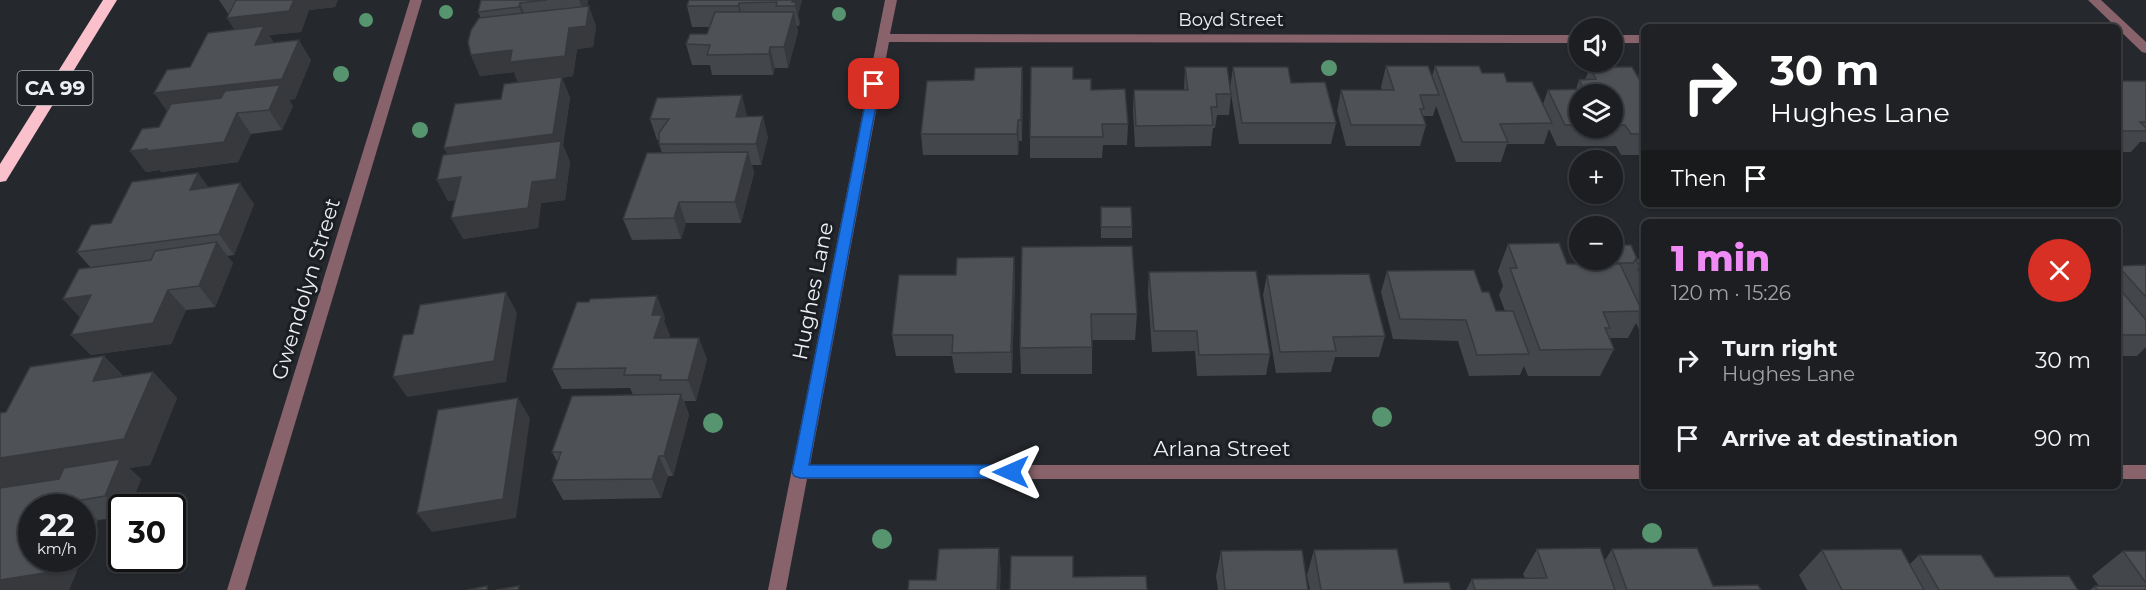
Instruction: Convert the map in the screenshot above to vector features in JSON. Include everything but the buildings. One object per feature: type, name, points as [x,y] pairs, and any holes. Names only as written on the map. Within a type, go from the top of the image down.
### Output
[{"type":"highway","name":"CA 99","points":[[0,177],[110,0]]},
{"type":"street","name":"Gwendolyn Street","points":[[236,590],[416,0]]},
{"type":"street","name":"Hughes Lane","points":[[777,590],[891,0]]},
{"type":"street","points":[[2094,0],[2119,24]]},
{"type":"street","points":[[2121,26],[2146,49]]},
{"type":"street","name":"Boyd Street","points":[[883,38],[1569,39]]},
{"type":"street","points":[[1623,39],[1641,39]]},
{"type":"street","points":[[2121,39],[2135,39]]},
{"type":"street","name":"Arlana Street","points":[[800,472],[1641,472]]},
{"type":"street","points":[[2121,472],[2146,472]]},
{"type":"route","points":[[874,84],[800,472],[1011,472]]}]
